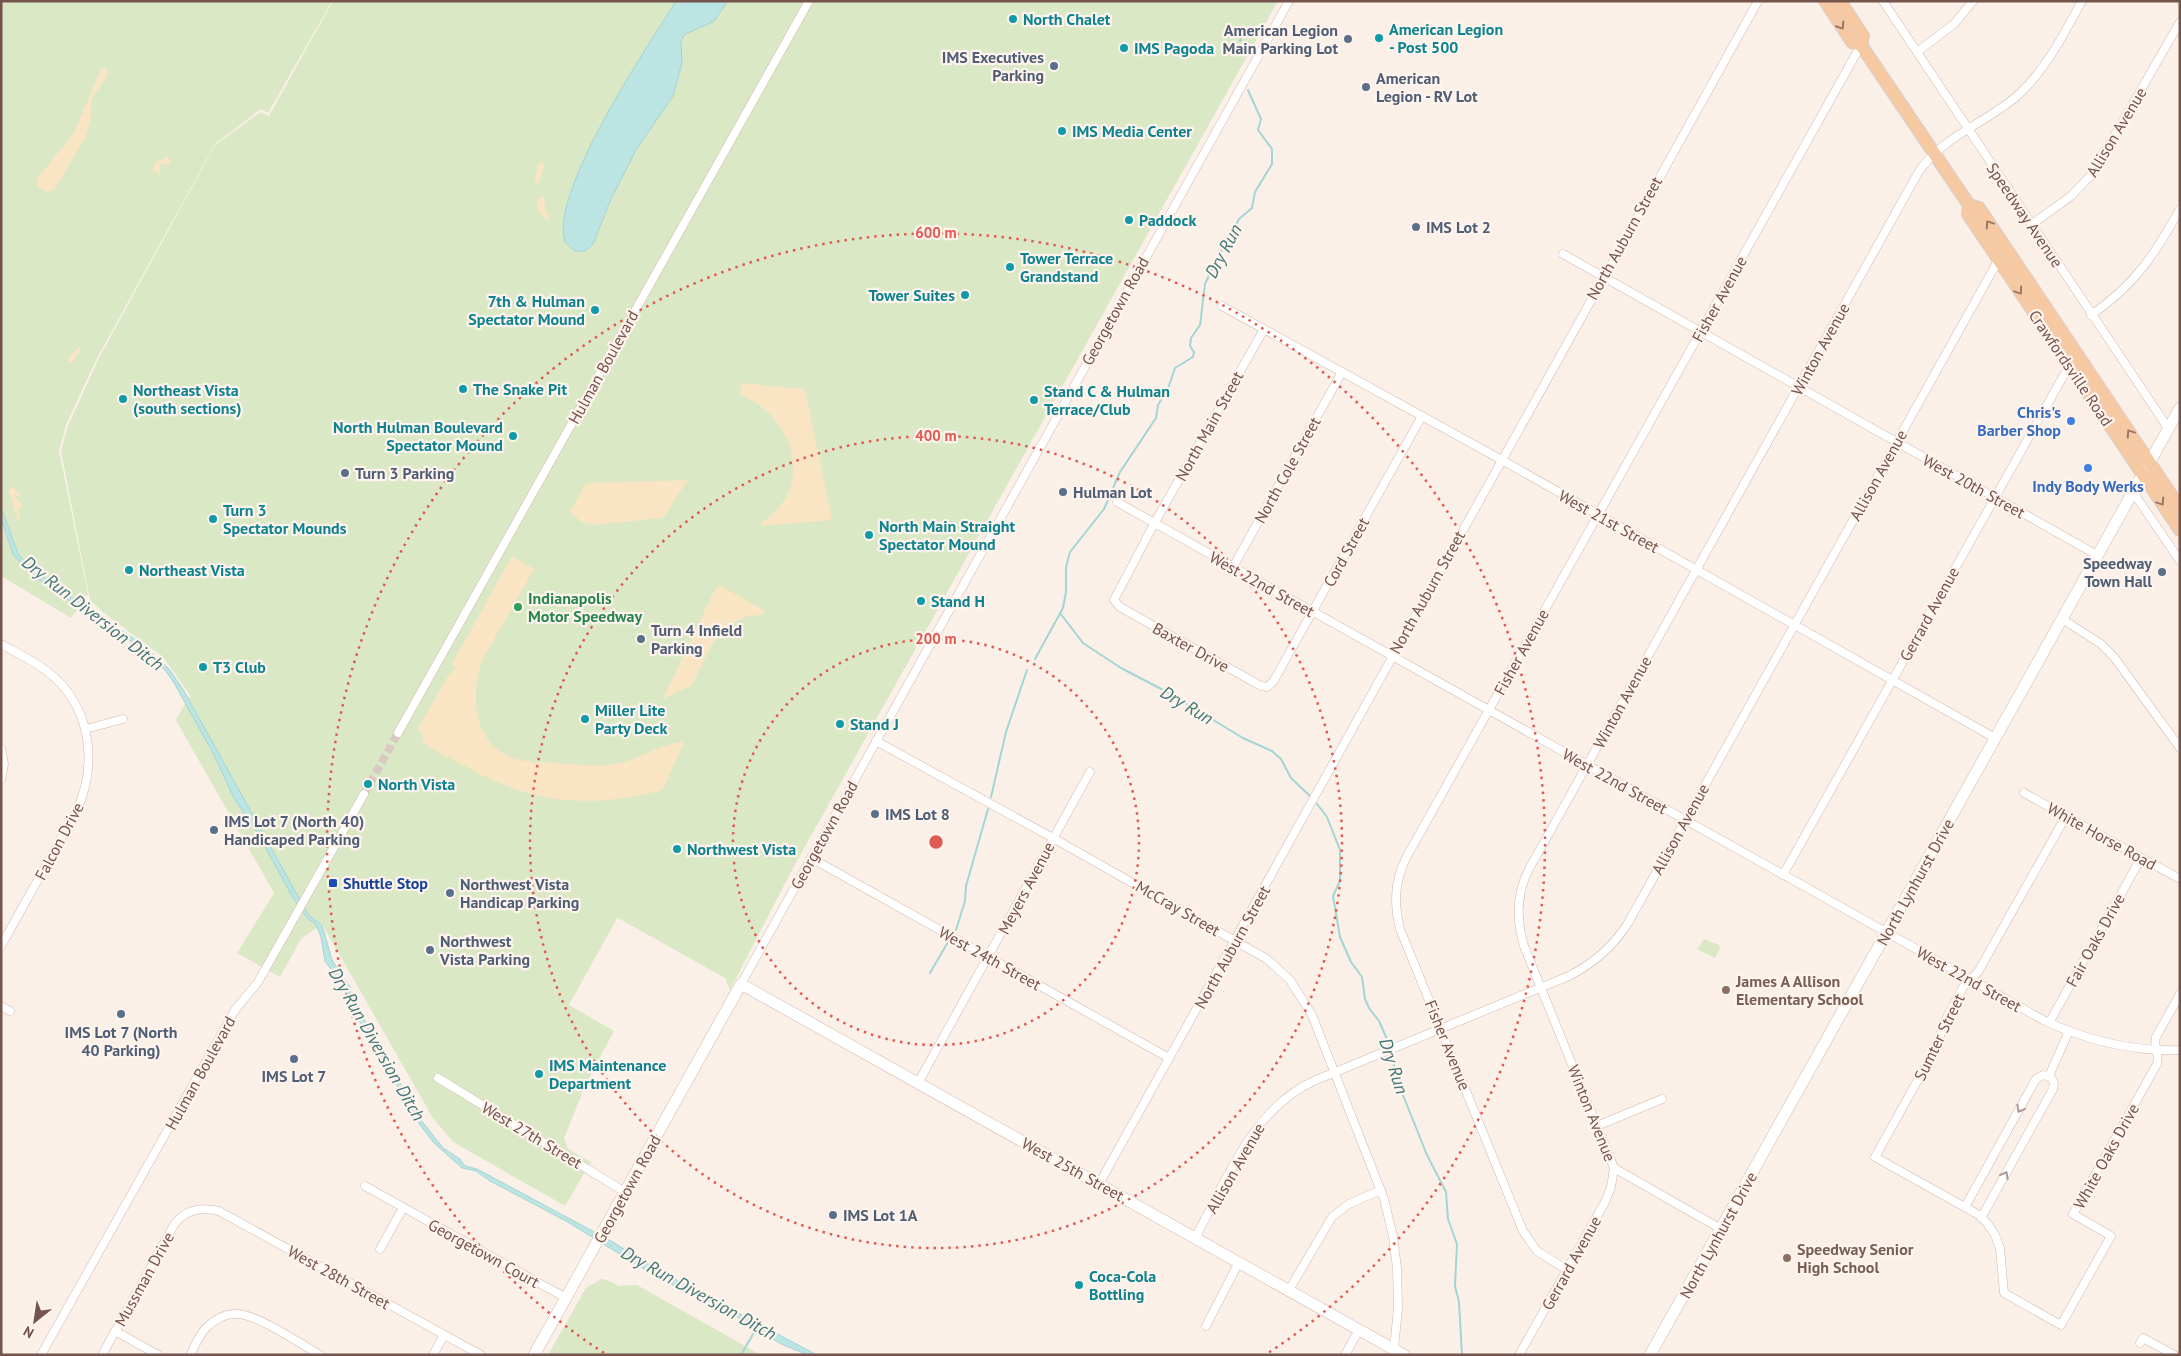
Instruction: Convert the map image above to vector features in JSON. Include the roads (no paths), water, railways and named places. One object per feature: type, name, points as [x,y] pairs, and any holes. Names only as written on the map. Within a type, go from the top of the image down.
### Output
[{"type":"main road","name":"Crawfordsville Road","points":[[1825,1],[1852,42],[1861,45],[1934,152],[1969,205],[1968,214],[2180,530]]},
{"type":"main road","name":"Crawfordsville Road","points":[[1840,1],[1863,36],[1861,45]]},
{"type":"main road","name":"Crawfordsville Road","points":[[1969,205],[1979,208],[2180,508]]},
{"type":"main road","name":"North Lynhurst Drive","points":[[1650,1355],[2180,408]]},
{"type":"main road","name":"West 25th Street","points":[[741,984],[1404,1355]]},
{"type":"main road","name":"Georgetown Road","points":[[534,1355],[741,984]]},
{"type":"street","name":"Hulman Boulevard","points":[[398,733],[809,1]]},
{"type":"street","name":"Georgetown Road","points":[[741,984],[1289,1]]},
{"type":"street","name":"North Auburn Street","points":[[1099,1184],[1500,459],[1758,1]]},
{"type":"street","name":"Speedway Avenue","points":[[1883,1],[2168,428]]},
{"type":"street","points":[[1917,52],[1954,24],[1973,1]]},
{"type":"street","points":[[1968,130],[2012,99],[2034,78],[2053,52],[2082,1]]},
{"type":"street","name":"Allison Avenue","points":[[2031,225],[2071,196],[2093,173],[2180,22]]},
{"type":"street","name":"Fisher Avenue","points":[[1567,1270],[1537,1252],[1526,1236],[1400,929],[1396,910],[1396,888],[1406,858],[1861,45]]},
{"type":"street","name":"Winton Avenue","points":[[1721,1229],[1614,1168],[1520,933],[1519,897],[1529,869],[1918,173],[1934,152],[1968,130]]},
{"type":"street","points":[[2091,315],[2116,297],[2142,271],[2159,247],[2180,209]]},
{"type":"street","name":"Allison Avenue","points":[[1195,1238],[1262,1121],[1291,1093],[1335,1072],[1583,969],[1613,944],[1628,923],[2006,248]]},
{"type":"street","name":"West 20th Street","points":[[1563,254],[2097,555]]},
{"type":"street","name":"West 21st Street","points":[[1222,306],[1500,459],[1995,738]]},
{"type":"street","name":"North Main Street","points":[[1115,602],[1116,594],[1154,524],[1264,329]]},
{"type":"street","name":"Gerrard Avenue","points":[[1783,874],[2076,353]]},
{"type":"street","name":"North Cole Street","points":[[1233,567],[1342,372]]},
{"type":"street","name":"Cord Street","points":[[1269,686],[1273,683],[1422,416]]},
{"type":"street","points":[[2133,492],[2180,562]]},
{"type":"street","name":"West 22nd Street","points":[[1117,502],[2049,1023],[2112,1044],[2156,1050],[2180,1050]]},
{"type":"street","name":"Baxter Drive","points":[[1115,602],[1120,607],[1261,686],[1269,686]]},
{"type":"street","points":[[2062,619],[2101,644],[2114,656],[2180,748]]},
{"type":"street","name":"Falcon Drive","points":[[1,644],[38,665],[57,680],[73,700],[86,728],[90,762],[82,800],[1,946]]},
{"type":"street","points":[[86,728],[123,719]]},
{"type":"street","name":"McCray Street","points":[[876,741],[1235,941],[1277,967],[1298,990],[1312,1015],[1381,1190],[1393,1236],[1397,1268],[1398,1314],[1394,1349]]},
{"type":"street","points":[[1,748],[4,764],[1,780]]},
{"type":"street","name":"Meyers Avenue","points":[[918,1083],[990,957],[1090,772]]},
{"type":"street","name":"White Horse Road","points":[[2024,793],[2180,879]]},
{"type":"street","name":"Hulman Boulevard","points":[[40,1355],[235,1010],[258,982],[364,794]]},
{"type":"street","name":"Sumter Street","points":[[1965,1207],[1875,1157],[1934,1051],[1949,1013],[1963,988],[1978,972],[2066,816]]},
{"type":"street","name":"West 24th Street","points":[[811,858],[1169,1058]]},
{"type":"street","name":"Fair Oaks Drive","points":[[2049,1023],[2141,858]]},
{"type":"street","name":"White Oaks Drive","points":[[1981,1218],[1992,1229],[1999,1243],[2004,1292],[2061,1325],[2111,1236],[2073,1214],[2157,1064],[2159,1057],[2156,1050],[2156,1036],[2180,994]]},
{"type":"street","points":[[1,1006],[10,1011]]},
{"type":"street","points":[[2050,1076],[2069,1031]]},
{"type":"street","points":[[2043,1075],[2050,1076],[2054,1083],[2054,1089],[1981,1218],[1965,1207],[2036,1080],[2043,1075]]},
{"type":"street","name":"West 27th Street","points":[[438,1078],[625,1192]]},
{"type":"street","points":[[1597,1126],[1662,1100]]},
{"type":"street","name":"Gerrard Avenue","points":[[1519,1355],[1607,1199],[1614,1168]]},
{"type":"street","name":"Georgetown Court","points":[[365,1186],[566,1298]]},
{"type":"street","points":[[1289,1290],[1332,1217],[1349,1204],[1381,1190]]},
{"type":"street","name":"West 28th Street","points":[[194,1210],[207,1208],[219,1211],[481,1355]]},
{"type":"street","points":[[380,1249],[403,1208]]},
{"type":"street","name":"Mussman Drive","points":[[102,1355],[172,1228],[181,1217],[194,1210]]},
{"type":"street","points":[[1206,1326],[1239,1262]]},
{"type":"street","points":[[190,1355],[207,1328],[223,1316],[236,1314],[251,1317],[320,1355]]},
{"type":"street","points":[[1346,1355],[1360,1330]]},
{"type":"street","points":[[115,1331],[158,1355]]},
{"type":"street","points":[[433,1355],[444,1334]]},
{"type":"street","points":[[2140,1343],[2144,1338],[2174,1355]]},
{"type":"water","points":[[676,1],[728,1],[714,21],[684,35],[681,41],[682,63],[673,96],[636,150],[611,199],[593,244],[585,251],[575,251],[565,242],[564,219],[572,190],[604,120],[624,84]]},
{"type":"water","name":"Dry Run Diversion Ditch","points":[[1,507],[18,554],[26,563],[58,588],[142,644],[169,669],[184,691],[309,916],[322,925],[332,960],[350,987],[352,1006],[363,1017],[386,1062],[417,1115],[443,1148],[460,1159],[465,1166],[477,1169],[613,1242],[656,1269],[817,1355],[808,1355],[781,1344],[726,1310],[693,1296],[644,1269],[566,1221],[490,1181],[476,1171],[462,1168],[433,1142],[414,1117],[375,1045],[350,1007],[343,985],[325,961],[321,937],[315,923],[308,919],[293,898],[257,832],[234,798],[213,753],[166,671],[137,645],[44,584],[23,565],[13,554],[1,518]]},
{"type":"waterway","name":"Dry Run","points":[[1240,41],[1242,37]]},
{"type":"waterway","name":"Dry Run","points":[[1035,659],[1063,608],[1066,592],[1066,567],[1070,552],[1104,509],[1120,472],[1156,418],[1158,405],[1169,386],[1175,368],[1193,357],[1194,352],[1190,346],[1191,338],[1200,325],[1205,284],[1239,219],[1252,208],[1255,192],[1272,164],[1272,149],[1258,130],[1261,119],[1248,90]]},
{"type":"waterway","name":"Dry Run","points":[[1060,613],[1083,643],[1121,668],[1167,692],[1243,738],[1272,751],[1281,759],[1291,778],[1311,797]]},
{"type":"waterway","points":[[991,797],[1006,732],[1027,670]]},
{"type":"waterway","name":"Dry Run","points":[[1314,800],[1327,817],[1340,850],[1340,881],[1333,896],[1340,937],[1351,962],[1362,977],[1365,999],[1379,1021],[1390,1046]]},
{"type":"waterway","points":[[956,930],[965,901],[966,886],[988,809]]},
{"type":"waterway","points":[[930,973],[948,942]]},
{"type":"waterway","name":"Dry Run","points":[[1391,1051],[1397,1080],[1427,1155],[1446,1192],[1448,1219],[1457,1244],[1455,1286],[1459,1302],[1462,1355]]},
{"type":"waterway","name":"Dry Run Diversion Ditch","points":[[741,1355],[756,1329]]},
{"type":"tunnel","points":[[364,794],[398,733]]},
{"type":"place","name":"North Chalet","points":[[1013,19]]},
{"type":"place","name":"American Legion - Post 500","points":[[1379,38]]},
{"type":"place","name":"American Legion Main Parking Lot","points":[[1348,39]]},
{"type":"place","name":"IMS Pagoda","points":[[1124,48]]},
{"type":"place","name":"IMS Executives Parking","points":[[1054,66]]},
{"type":"place","name":"American Legion - RV Lot","points":[[1366,87]]},
{"type":"place","name":"IMS Media Center","points":[[1062,131]]},
{"type":"place","name":"Paddock","points":[[1129,220]]},
{"type":"place","name":"IMS Lot 2","points":[[1416,227]]},
{"type":"place","name":"Tower Terrace Grandstand","points":[[1010,267]]},
{"type":"place","name":"Tower Suites","points":[[965,295]]},
{"type":"place","name":"7th & Hulman Spectator Mound","points":[[595,310]]},
{"type":"place","name":"The Snake Pit","points":[[463,389]]},
{"type":"place","name":"Northeast Vista (south sections)","points":[[123,399]]},
{"type":"place","name":"Stand C & Hulman Terrace/Club","points":[[1034,400]]},
{"type":"place","name":"Chris's Barber Shop","points":[[2071,421]]},
{"type":"place","name":"North Hulman Boulevard Spectator Mound","points":[[513,436]]},
{"type":"place","name":"Indy Body Werks","points":[[2088,468]]},
{"type":"place","name":"Turn 3 Parking","points":[[345,473]]},
{"type":"place","name":"Hulman Lot","points":[[1063,492]]},
{"type":"place","name":"Turn 3 Spectator Mounds","points":[[213,519]]},
{"type":"place","name":"North Main Straight Spectator Mound","points":[[869,535]]},
{"type":"place","name":"Northeast Vista","points":[[129,570]]},
{"type":"place","name":"Speedway Town Hall","points":[[2162,572]]},
{"type":"place","name":"Stand H","points":[[921,601]]},
{"type":"place","name":"Indianapolis Motor Speedway","points":[[518,607]]},
{"type":"place","name":"Turn 4 Infield Parking","points":[[641,639]]},
{"type":"place","name":"T3 Club","points":[[203,667]]},
{"type":"place","name":"Miller Lite Party Deck","points":[[585,719]]},
{"type":"place","name":"Stand J","points":[[840,724]]},
{"type":"place","name":"North Vista","points":[[368,784]]},
{"type":"place","name":"IMS Lot 8","points":[[875,814]]},
{"type":"place","name":"IMS Lot 7 (North 40) Handicaped Parking","points":[[214,830]]},
{"type":"place","name":"Northwest Vista","points":[[677,849]]},
{"type":"place","name":"Shuttle Stop","points":[[333,883]]},
{"type":"place","name":"Northwest Vista Handicap Parking","points":[[450,893]]},
{"type":"place","name":"Northwest Vista Parking","points":[[430,950]]},
{"type":"place","name":"James A Allison Elementary School","points":[[1726,990]]},
{"type":"place","name":"IMS Lot 7 (North 40 Parking)","points":[[121,1014]]},
{"type":"place","name":"IMS Lot 7","points":[[294,1059]]},
{"type":"place","name":"IMS Maintenance Department","points":[[539,1074]]},
{"type":"place","name":"IMS Lot 1A","points":[[833,1215]]},
{"type":"place","name":"Speedway Senior High School","points":[[1787,1258]]},
{"type":"place","name":"Coca-Cola Bottling","points":[[1079,1285]]}]
